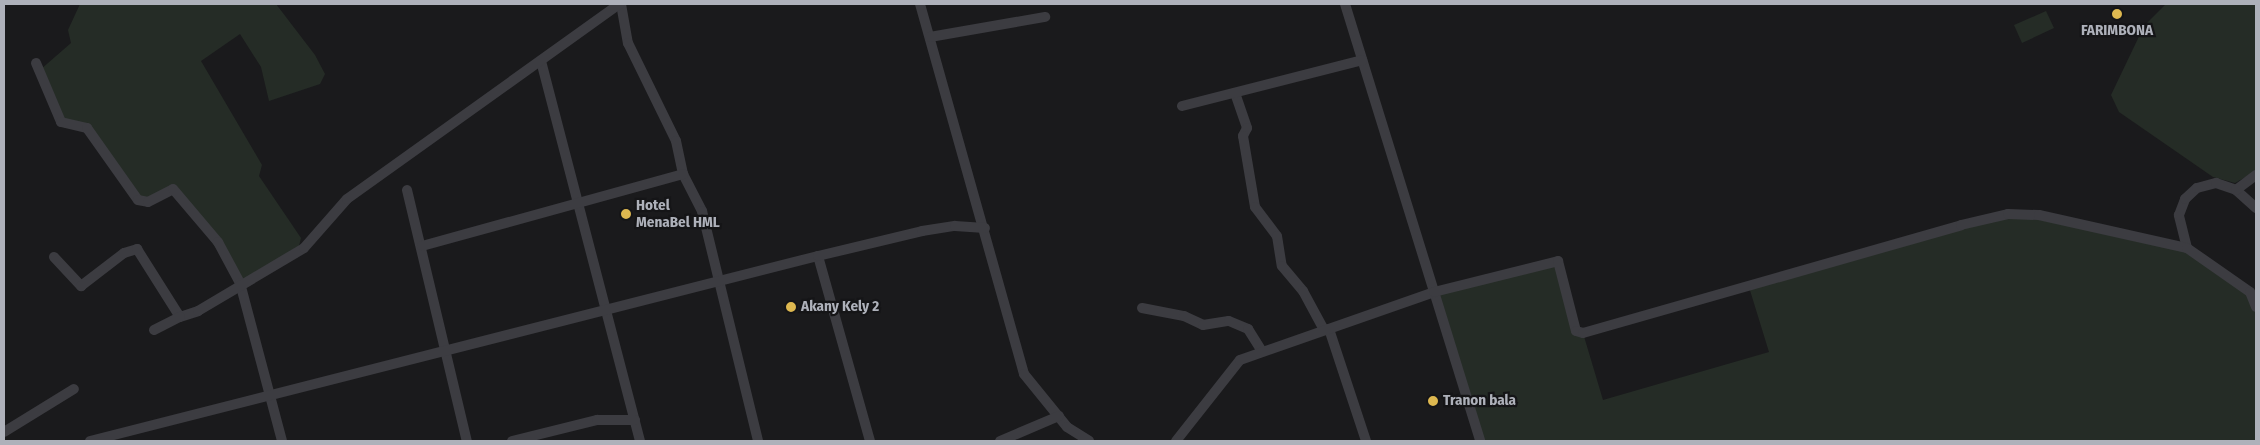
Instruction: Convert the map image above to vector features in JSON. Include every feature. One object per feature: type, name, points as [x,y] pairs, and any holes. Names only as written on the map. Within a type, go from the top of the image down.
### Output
[{"type":"street","points":[[154,330],[180,317],[198,311],[240,283],[304,248],[347,200],[620,4],[628,43],[676,141],[683,174],[702,211],[758,441]]},
{"type":"street","points":[[920,4],[985,228],[1024,374],[1059,416],[1088,441]]},
{"type":"street","points":[[1345,4],[1480,441]]},
{"type":"street","points":[[930,37],[1045,17]]},
{"type":"street","points":[[1182,106],[1362,60]]},
{"type":"street","points":[[541,61],[580,204],[640,441]]},
{"type":"street","points":[[36,63],[61,122],[87,128],[141,202],[171,189],[176,191],[218,242],[240,283],[282,441]]},
{"type":"street","points":[[1235,93],[1247,128],[1243,136],[1255,207],[1277,236],[1282,266],[1304,291],[1326,330],[1366,441]]},
{"type":"street","points":[[422,246],[580,204],[683,174]]},
{"type":"street","points":[[2236,190],[2256,175]]},
{"type":"street","points":[[2187,248],[2179,215],[2185,199],[2197,188],[2216,184],[2236,190],[2256,208]]},
{"type":"street","points":[[407,190],[422,246],[443,349],[467,441]]},
{"type":"street","points":[[1176,441],[1240,360],[1261,350],[1326,330],[1434,292],[1558,261],[1576,331],[1583,333],[2008,214],[2039,215],[2187,248],[2250,292],[2256,307]]},
{"type":"street","points":[[93,441],[443,349],[818,256],[939,228],[985,228]]},
{"type":"street","points":[[54,257],[81,286],[124,253],[137,249],[180,317]]},
{"type":"street","points":[[818,256],[870,441]]},
{"type":"street","points":[[1142,308],[1184,316],[1203,325],[1229,321],[1248,329],[1261,350]]},
{"type":"street","points":[[4,432],[74,389]]},
{"type":"street","points":[[1000,441],[1059,416]]},
{"type":"street","points":[[512,441],[597,420],[635,420]]},
{"type":"shaded area","points":[[80,4],[276,4],[315,55],[325,74],[320,84],[269,101],[261,67],[240,34],[201,61],[262,165],[259,176],[301,238],[299,246],[239,282],[176,190],[147,206],[86,129],[64,128],[40,70],[71,43],[68,30]]},
{"type":"shaded area","points":[[2166,4],[2256,4],[2256,171],[2235,183],[2213,177],[2119,112],[2111,95],[2144,26]]},
{"type":"shaded area","points":[[2046,11],[2054,28],[2022,43],[2014,25]]},
{"type":"shaded area","points":[[2008,214],[2187,248],[2250,292],[2256,307],[2256,441],[1480,441],[1434,292],[1558,261],[1576,331],[1583,333],[1603,400],[1769,352],[1749,287]]},
{"type":"place","name":"FARIMBONA","points":[[2117,14]]},
{"type":"place","name":"Hotel MenaBel HML","points":[[626,214]]},
{"type":"place","name":"Akany Kely 2","points":[[791,307]]},
{"type":"place","name":"Tranon bala","points":[[1433,401]]}]
